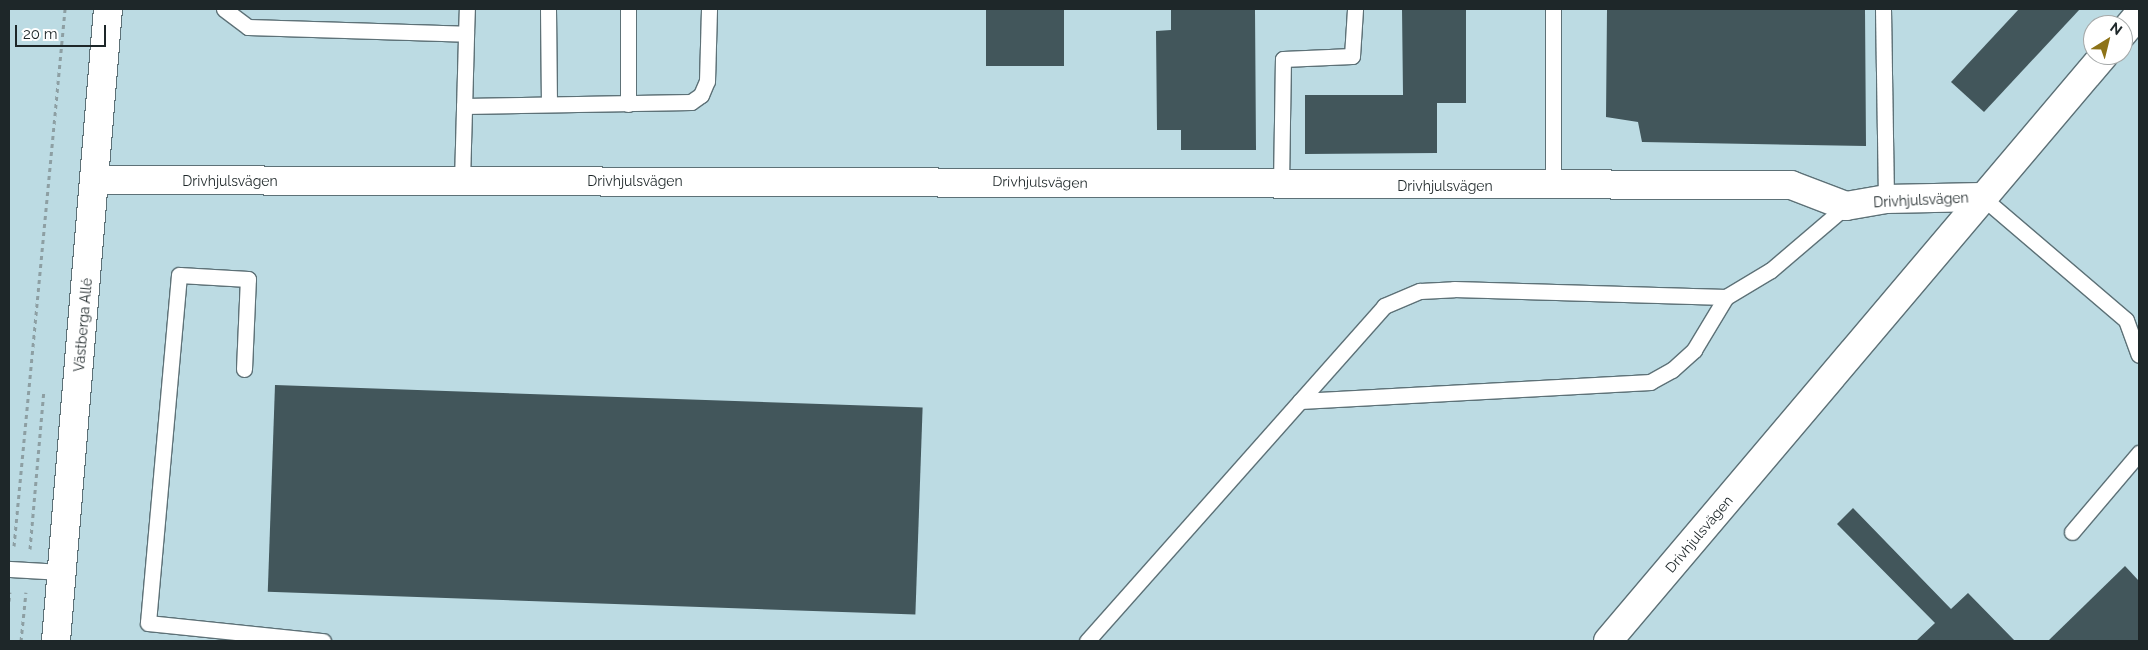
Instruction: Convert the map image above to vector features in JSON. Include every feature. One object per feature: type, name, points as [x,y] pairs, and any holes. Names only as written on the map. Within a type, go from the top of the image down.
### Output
[{"type":"street","name":"Västberga Allé","points":[[56,641],[108,9]]},
{"type":"street","name":"Drivhjulsvägen","points":[[1608,641],[2095,65]]},
{"type":"street","name":"Drivhjulsvägen","points":[[94,180],[1281,186],[1791,185],[1846,206],[1886,199],[1982,197]]},
{"type":"lane","points":[[224,9],[248,26],[466,34]]},
{"type":"lane","points":[[462,182],[467,9]]},
{"type":"lane","points":[[548,9],[549,102]]},
{"type":"lane","points":[[628,9],[628,104]]},
{"type":"lane","points":[[464,106],[549,102],[628,104],[691,102],[701,95],[707,81],[709,9]]},
{"type":"lane","points":[[1281,186],[1283,59],[1352,56],[1355,9]]},
{"type":"lane","points":[[1553,9],[1553,186]]},
{"type":"lane","points":[[1883,9],[1886,199]]},
{"type":"lane","points":[[1982,197],[2126,320],[2139,355]]},
{"type":"lane","points":[[1300,401],[1650,382],[1672,370],[1694,350],[1726,297],[1771,270],[1846,206]]},
{"type":"lane","points":[[244,369],[248,279],[179,275],[148,623],[324,641]]},
{"type":"lane","points":[[1087,641],[1384,306],[1420,291],[1726,297]]},
{"type":"lane","points":[[2072,532],[2139,453]]},
{"type":"lane","points":[[10,569],[63,572]]},
{"type":"path","points":[[9,601],[10,569],[65,9]]},
{"type":"shaded area","points":[[9,9],[2139,9],[2139,641],[9,641]]},
{"type":"building","points":[[986,9],[1064,9],[1064,66],[986,66]]},
{"type":"building","points":[[1171,9],[1255,9],[1256,150],[1181,150],[1181,130],[1157,130],[1156,31],[1171,30]]},
{"type":"building","points":[[1402,9],[1466,9],[1466,103],[1437,103],[1437,153],[1305,154],[1305,95],[1403,95]]},
{"type":"building","points":[[1607,9],[1865,9],[1866,146],[1642,142],[1638,122],[1606,117]]},
{"type":"building","points":[[2019,9],[2080,9],[1984,112],[1951,82]]},
{"type":"building","points":[[275,385],[923,408],[915,614],[268,592]]},
{"type":"building","points":[[1853,508],[1951,609],[1968,593],[2015,641],[1916,641],[1935,623],[1837,524]]},
{"type":"building","points":[[2125,566],[2139,581],[2139,641],[2048,641]]}]
